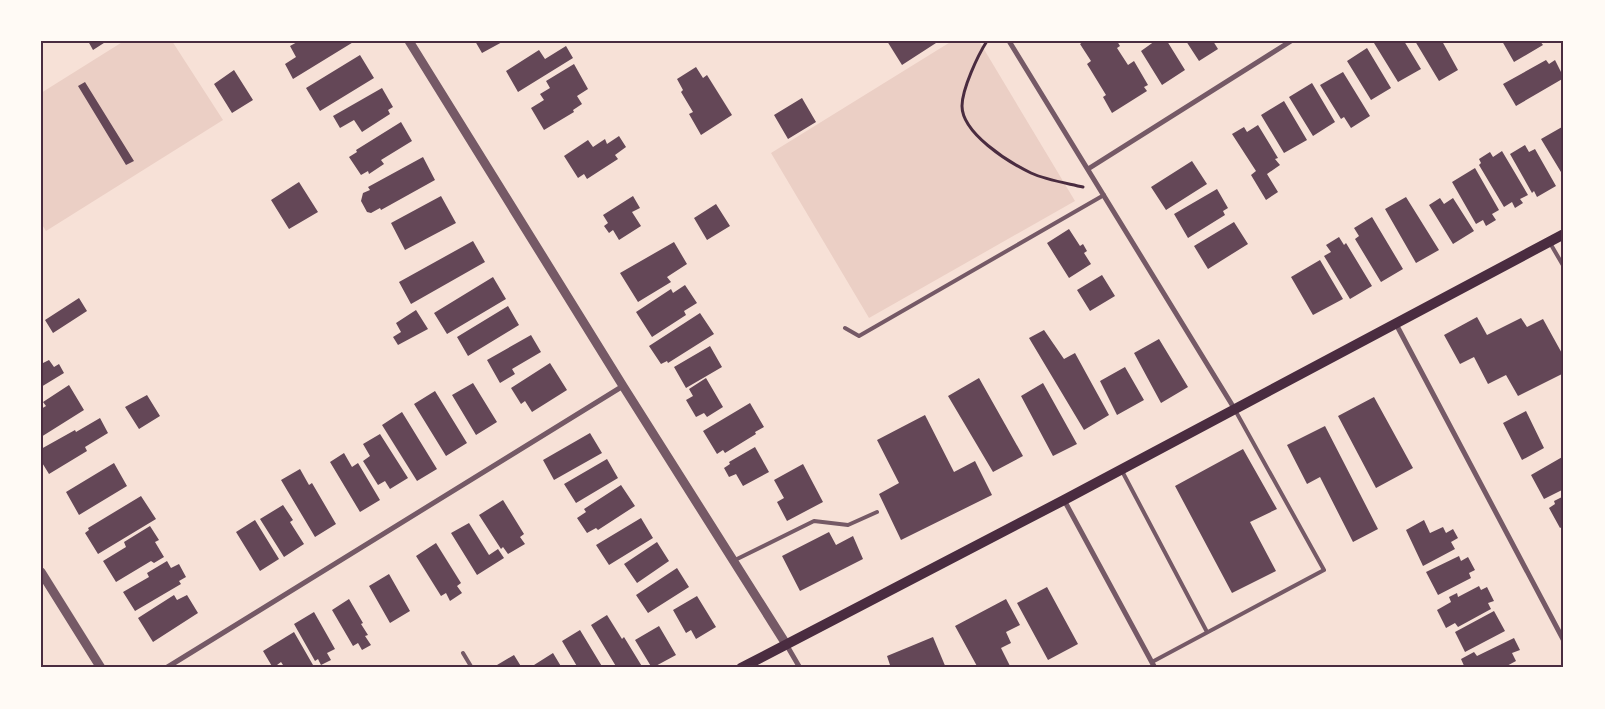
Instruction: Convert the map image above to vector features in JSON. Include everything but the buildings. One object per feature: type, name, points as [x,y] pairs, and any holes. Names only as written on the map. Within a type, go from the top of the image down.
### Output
[{"type":"main road","points":[[741,668],[1064,500],[1564,234]]},
{"type":"street","points":[[410,41],[800,668]]},
{"type":"street","points":[[1009,41],[1234,408]]},
{"type":"street","points":[[1088,169],[1291,41]]},
{"type":"street","points":[[1396,323],[1564,642]]},
{"type":"street","points":[[166,668],[623,386]]},
{"type":"street","points":[[1064,500],[1155,668]]},
{"type":"street","points":[[41,572],[101,668]]},
{"type":"lane","points":[[845,328],[859,336],[1103,194]]},
{"type":"lane","points":[[1550,242],[1564,268]]},
{"type":"lane","points":[[1152,662],[1324,570],[1234,408]]},
{"type":"lane","points":[[1121,469],[1208,632]]},
{"type":"lane","points":[[733,561],[814,521],[848,526],[877,512]]},
{"type":"lane","points":[[463,653],[472,668]]},
{"type":"path","points":[[987,41],[977,57],[962,104],[963,116],[970,129],[980,141],[1031,173],[1103,194]]},
{"type":"shaded area","points":[[124,41],[172,41],[223,120],[46,231],[41,223],[41,93]]},
{"type":"shaded area","points":[[952,41],[979,41],[1075,201],[869,318],[771,153]]}]
